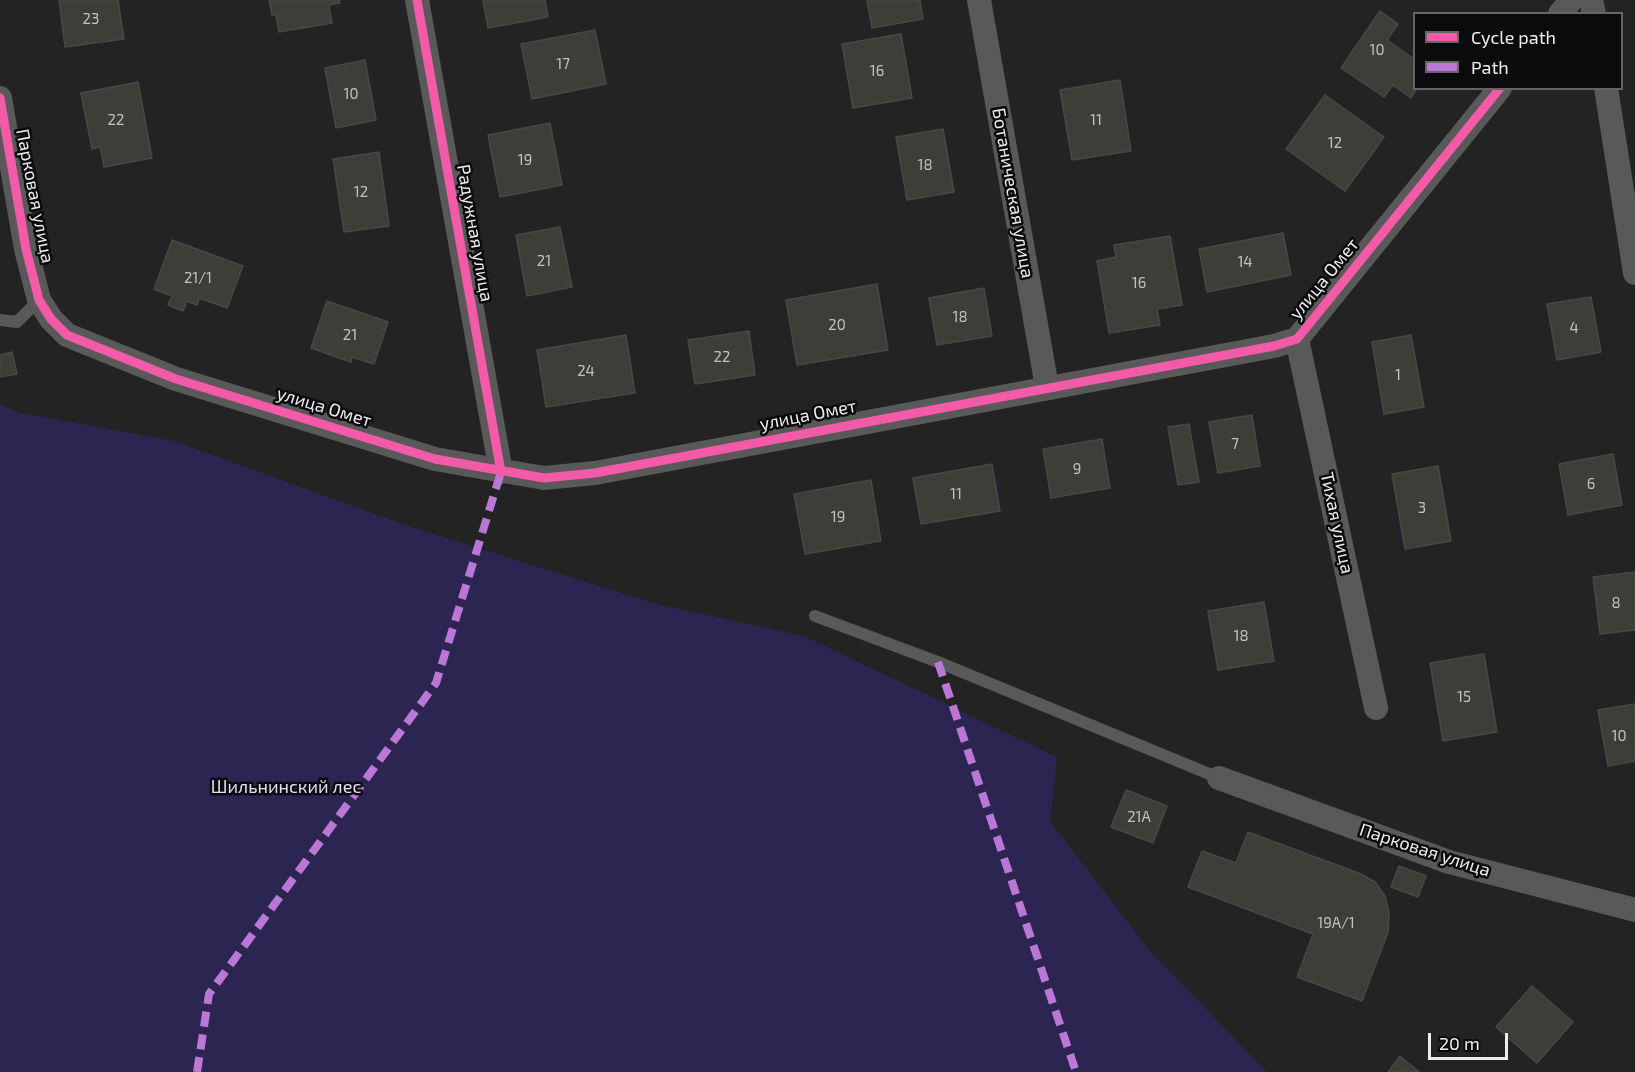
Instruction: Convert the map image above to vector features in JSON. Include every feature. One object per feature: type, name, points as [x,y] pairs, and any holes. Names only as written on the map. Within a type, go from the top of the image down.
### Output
[{"type":"street","name":"Радужная улица","points":[[417,0],[501,472]]},
{"type":"street","name":"Ботаническая улица","points":[[979,0],[1047,387]]},
{"type":"street","points":[[1562,12],[1571,0]]},
{"type":"street","name":"улица Омет","points":[[39,300],[51,319],[67,335],[176,379],[435,459],[544,478],[595,472],[1274,346],[1298,339],[1498,90]]},
{"type":"street","points":[[1605,90],[1635,273]]},
{"type":"street","name":"Парковая улица","points":[[0,98],[26,249],[39,300]]},
{"type":"street","name":"Тихая улица","points":[[1298,339],[1376,708]]},
{"type":"street","name":"Парковая улица","points":[[1219,778],[1449,862],[1635,910]]},
{"type":"lane","points":[[0,320],[17,322],[39,300]]},
{"type":"lane","points":[[815,616],[938,662],[1219,778]]},
{"type":"green space","name":"Шильнинский лес","points":[[0,404],[16,412],[174,441],[402,524],[656,604],[804,636],[1057,757],[1050,821],[1149,950],[1267,1072],[0,1072]]},
{"type":"building","points":[[59,0],[118,0],[124,39],[65,47]]},
{"type":"building","points":[[269,0],[339,0],[340,3],[329,5],[332,23],[279,32],[276,15],[272,15]]},
{"type":"building","points":[[483,0],[545,0],[548,17],[488,28]]},
{"type":"building","points":[[867,0],[920,0],[923,19],[872,28]]},
{"type":"building","points":[[1380,11],[1398,24],[1387,40],[1413,58],[1413,90],[1416,90],[1411,98],[1393,85],[1384,97],[1341,68]]},
{"type":"building","points":[[595,30],[606,84],[532,99],[521,44]]},
{"type":"building","points":[[901,34],[912,98],[853,108],[842,44]]},
{"type":"building","points":[[365,60],[376,120],[336,128],[325,68]]},
{"type":"building","points":[[1120,80],[1131,151],[1072,160],[1060,90]]},
{"type":"building","points":[[138,82],[152,158],[104,167],[100,147],[92,149],[81,93]]},
{"type":"building","points":[[1325,95],[1384,137],[1345,191],[1286,149]]},
{"type":"building","points":[[550,123],[562,185],[500,197],[488,135]]},
{"type":"building","points":[[943,129],[954,192],[907,200],[896,137]]},
{"type":"building","points":[[379,152],[389,226],[344,232],[333,159]]},
{"type":"building","points":[[560,227],[572,287],[527,296],[516,235]]},
{"type":"building","points":[[1283,233],[1291,275],[1207,292],[1199,249]]},
{"type":"building","points":[[1170,236],[1182,305],[1157,309],[1160,325],[1109,333],[1097,261],[1116,257],[1114,245]]},
{"type":"building","points":[[172,240],[243,266],[227,308],[199,298],[197,305],[187,301],[183,311],[168,305],[172,296],[154,289]]},
{"type":"building","points":[[877,284],[888,350],[797,365],[786,300]]},
{"type":"building","points":[[984,288],[992,336],[937,345],[929,298]]},
{"type":"building","points":[[1591,297],[1601,352],[1557,360],[1547,304]]},
{"type":"building","points":[[327,301],[388,322],[374,364],[352,357],[351,362],[311,348]]},
{"type":"building","points":[[749,331],[755,375],[695,384],[688,340]]},
{"type":"building","points":[[626,335],[635,393],[546,407],[537,350]]},
{"type":"building","points":[[1411,335],[1424,407],[1384,414],[1372,342]]},
{"type":"building","points":[[12,352],[17,374],[0,377],[0,355]]},
{"type":"building","points":[[1252,415],[1260,466],[1218,473],[1209,422]]},
{"type":"building","points":[[1189,424],[1199,482],[1178,485],[1168,427]]},
{"type":"building","points":[[1102,439],[1110,488],[1051,498],[1043,449]]},
{"type":"building","points":[[1613,454],[1622,505],[1568,515],[1559,464]]},
{"type":"building","points":[[992,464],[1000,511],[921,524],[913,478]]},
{"type":"building","points":[[1438,466],[1451,541],[1405,549],[1392,474]]},
{"type":"building","points":[[871,480],[881,541],[805,554],[794,494]]},
{"type":"building","points":[[1635,572],[1635,630],[1600,634],[1593,577]]},
{"type":"building","points":[[1264,602],[1274,661],[1218,670],[1208,611]]},
{"type":"building","points":[[1484,654],[1497,732],[1443,741],[1430,663]]},
{"type":"building","points":[[1635,704],[1635,761],[1608,766],[1598,710]]},
{"type":"building","points":[[1126,790],[1167,806],[1153,843],[1111,827]]},
{"type":"building","points":[[1248,832],[1361,874],[1375,882],[1385,896],[1389,913],[1388,932],[1362,1001],[1297,977],[1313,934],[1188,887],[1202,851],[1236,863]]},
{"type":"building","points":[[1399,866],[1426,876],[1418,897],[1391,887]]},
{"type":"building","points":[[1532,986],[1573,1022],[1537,1063],[1496,1027]]},
{"type":"building","points":[[1400,1056],[1419,1072],[1388,1072]]},
{"type":"marked path","points":[[197,1072],[209,994],[436,683],[501,472]]},
{"type":"marked path","points":[[938,662],[1076,1072]]},
{"type":"cycle path","points":[[417,0],[501,472]]},
{"type":"cycle path","points":[[0,98],[26,249],[39,300],[51,319],[67,335],[176,379],[435,459],[544,478],[595,473],[1274,346],[1297,339],[1498,90]]}]
